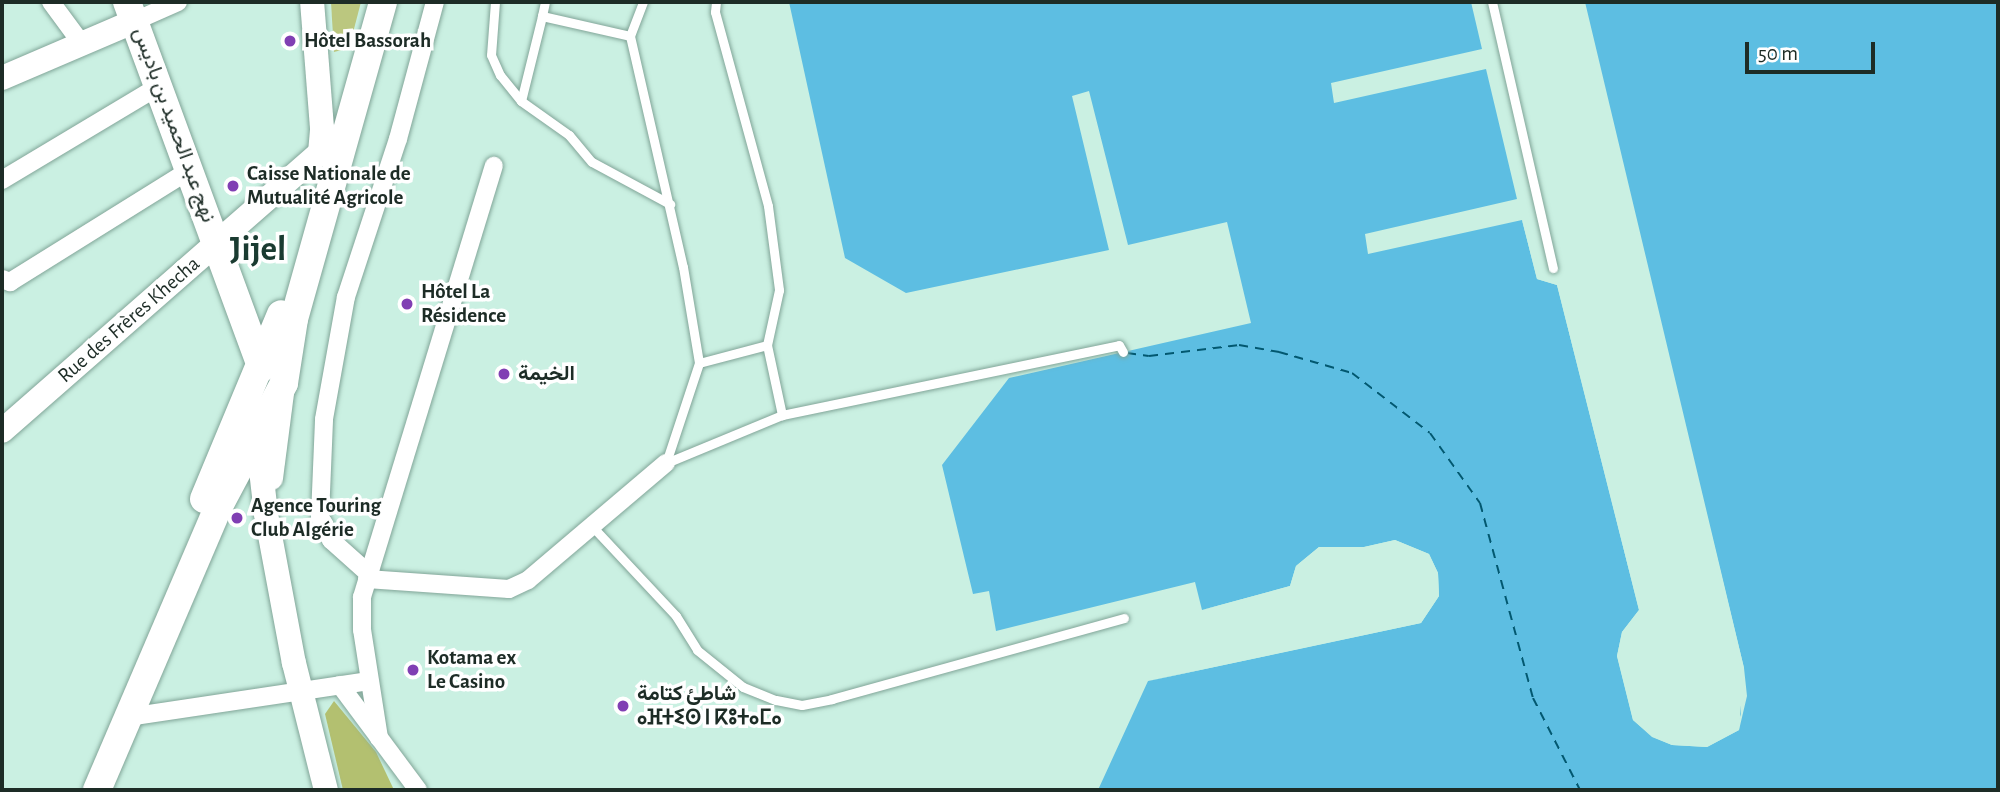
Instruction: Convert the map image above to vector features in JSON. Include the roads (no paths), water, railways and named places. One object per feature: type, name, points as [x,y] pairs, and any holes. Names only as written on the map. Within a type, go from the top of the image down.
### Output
[{"type":"main road","points":[[312,2],[329,154]]},
{"type":"main road","points":[[329,154],[383,2]]},
{"type":"main road","points":[[2,79],[82,44],[131,11]]},
{"type":"main road","name":"نهج عبد الحميد بن باديس","points":[[131,11],[266,374]]},
{"type":"main road","points":[[77,790],[266,374],[294,319],[335,114],[373,35]]},
{"type":"main road","points":[[316,53],[335,114]]},
{"type":"main road","name":"Rue des Frères Khecha","points":[[2,432],[217,243],[329,154]]},
{"type":"main road","points":[[266,374],[257,434],[266,514],[294,663],[304,691],[326,790]]},
{"type":"main road","points":[[266,374],[266,514]]},
{"type":"main road","points":[[97,790],[219,506],[257,434]]},
{"type":"main road","points":[[219,506],[233,494],[246,492],[257,497],[266,514]]},
{"type":"street","points":[[51,2],[82,44]]},
{"type":"street","points":[[131,11],[178,2]]},
{"type":"street","points":[[435,2],[398,139],[346,298],[324,419],[320,516],[331,540],[368,577],[509,589],[528,580],[589,523],[666,463]]},
{"type":"street","points":[[2,180],[159,86]]},
{"type":"street","points":[[379,738],[368,681],[360,613],[368,577],[494,166]]},
{"type":"street","points":[[2,279],[10,282],[190,170]]},
{"type":"street","points":[[128,718],[368,681]]},
{"type":"street","points":[[340,685],[418,790]]},
{"type":"lane","points":[[495,2],[491,55],[500,75],[521,101],[569,135],[592,162],[670,204]]},
{"type":"lane","points":[[521,101],[545,2]]},
{"type":"lane","points":[[643,2],[630,36],[670,204],[699,363],[666,463]]},
{"type":"lane","points":[[716,2],[715,12],[768,206],[779,290],[767,345],[782,415]]},
{"type":"lane","points":[[1492,2],[1553,268]]},
{"type":"lane","points":[[542,16],[630,36]]},
{"type":"lane","points":[[699,363],[767,345]]},
{"type":"lane","points":[[666,463],[782,415],[1119,345],[1124,352]]},
{"type":"lane","points":[[589,523],[677,616],[697,650],[743,687],[776,700],[802,705],[1124,618]]},
{"type":"water","points":[[789,2],[1471,2],[1482,49],[1331,83],[1334,103],[1486,69],[1517,199],[1365,234],[1368,254],[1522,220],[1537,279],[1557,285],[1639,610],[1622,632],[1617,656],[1633,720],[1652,737],[1672,745],[1707,747],[1739,730],[1744,668],[1585,2],[1998,2],[1998,790],[1098,790],[1148,681],[1421,623],[1439,596],[1438,573],[1429,554],[1395,540],[1364,547],[1319,547],[1296,566],[1290,586],[1202,610],[1195,582],[996,631],[989,591],[973,594],[942,465],[1009,378],[1251,323],[1227,222],[1128,245],[1089,91],[1072,96],[1109,250],[906,293],[845,258]]},
{"type":"place","name":"Hôtel Bassorah","points":[[290,41]]},
{"type":"place","name":"Caisse Nationale de Mutualité Agricole","points":[[233,186]]},
{"type":"place","name":"Hôtel La Résidence","points":[[407,304]]},
{"type":"place","name":"الخيمة","points":[[504,374]]},
{"type":"place","name":"Agence Touring Club Algérie","points":[[237,518]]},
{"type":"place","name":"Kotama ex Le Casino","points":[[413,670]]},
{"type":"place","name":"شاطئ كتامة ⴰⴼⵜⵉⵙ ⵏ ⴽⵓⵜⴰⵎⴰ","points":[[623,706]]},
{"type":"district","name":"Jijel","points":[[258,250]]}]
